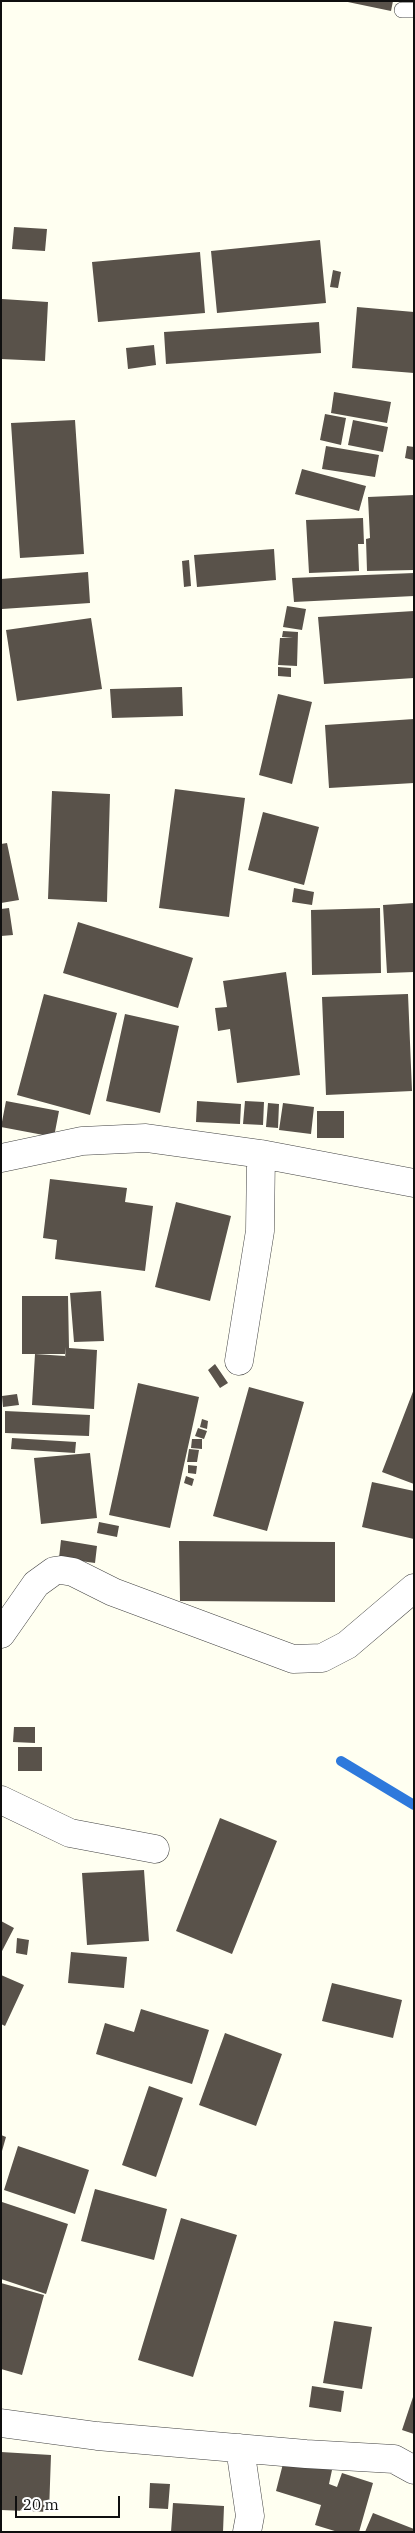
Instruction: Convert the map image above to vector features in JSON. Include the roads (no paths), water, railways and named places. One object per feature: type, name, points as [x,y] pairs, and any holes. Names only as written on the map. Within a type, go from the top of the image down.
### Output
[{"type":"street","points":[[1,1158],[82,1141],[146,1138],[261,1154],[414,1183]]},
{"type":"street","points":[[239,1361],[260,1231],[261,1154]]},
{"type":"street","points":[[1,1634],[36,1584],[47,1575],[61,1570],[72,1572],[113,1592],[292,1659],[322,1658],[347,1645],[414,1588]]},
{"type":"street","points":[[1,1800],[70,1833],[155,1849]]},
{"type":"street","points":[[1,2423],[97,2436],[394,2459],[414,2470]]},
{"type":"street","points":[[240,2448],[250,2516],[247,2532]]},
{"type":"waterway","points":[[341,1761],[414,1805]]}]
